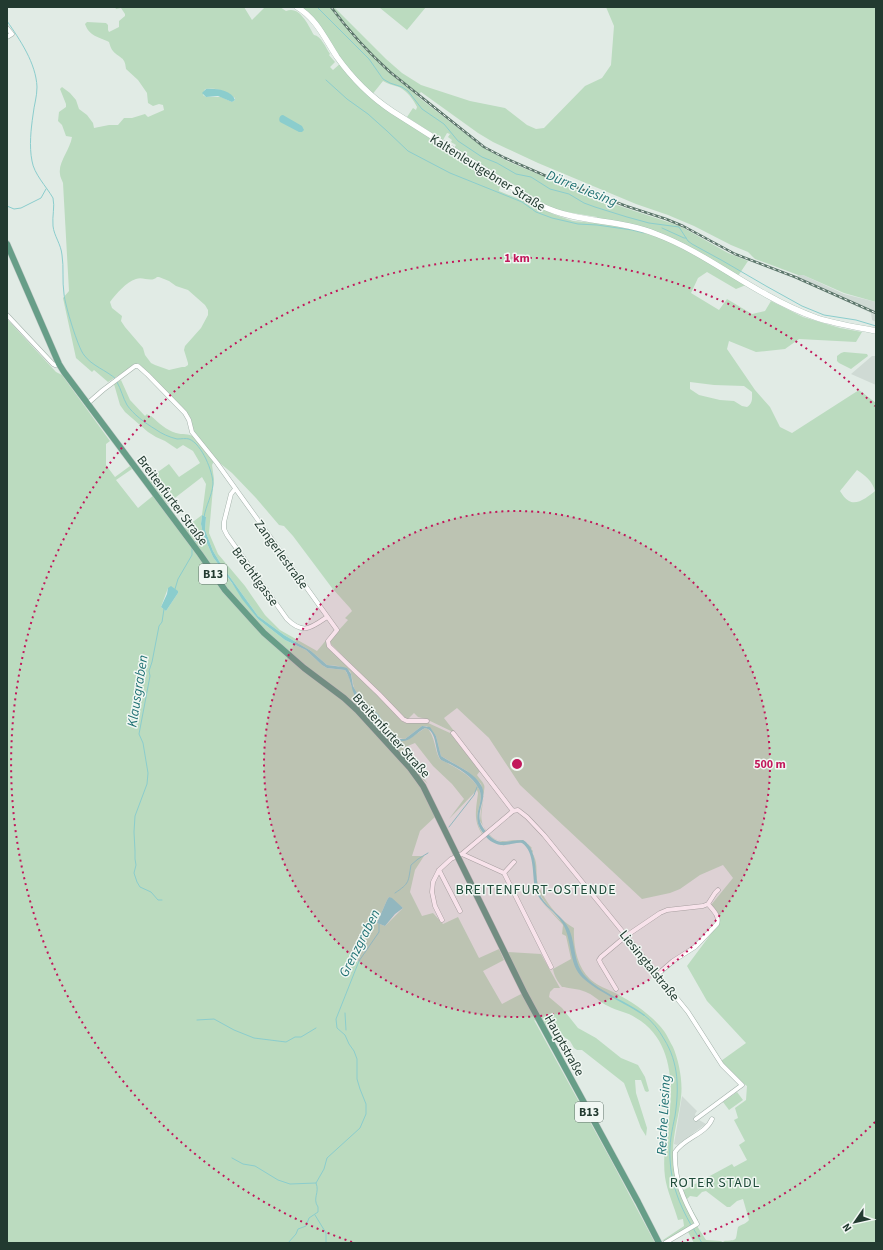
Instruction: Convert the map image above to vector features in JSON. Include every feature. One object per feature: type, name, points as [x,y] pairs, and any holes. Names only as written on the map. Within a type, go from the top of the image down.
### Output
[{"type":"main road","name":"Kaltenleutgebner Straße","points":[[297,7],[314,22],[340,61],[359,84],[372,96],[392,111],[539,204],[552,211],[566,215],[634,226],[655,233],[689,248],[762,293],[803,312],[821,319],[876,331]]},
{"type":"main road","name":"Breitenfurter Straße","points":[[7,244],[59,364],[226,590],[272,641],[304,668],[344,698],[363,716],[419,779],[443,826]]},
{"type":"main road","name":"Hauptstraße","points":[[443,826],[460,855],[525,994],[659,1243]]},
{"type":"street","points":[[7,28],[12,34],[7,37]]},
{"type":"street","points":[[7,316],[53,364],[59,364]]},
{"type":"street","name":"Zangerlestraße","points":[[88,404],[112,383],[136,366],[148,374],[185,413],[194,434],[337,630],[328,640],[328,644],[403,719],[407,721],[427,721]]},
{"type":"street","name":"Brachtlgasse","points":[[235,489],[231,494],[224,522],[224,529],[287,619],[294,626],[302,629],[310,628],[327,617]]},
{"type":"street","points":[[442,920],[435,906],[432,892],[435,878],[439,870],[445,863],[460,855],[513,811],[453,733]]},
{"type":"street","name":"Liesingtalstraße","points":[[513,811],[518,810],[523,813],[544,835],[688,1012],[722,1065],[742,1086],[696,1119]]},
{"type":"street","points":[[460,855],[504,873],[551,967]]},
{"type":"street","points":[[504,873],[514,862]]},
{"type":"street","points":[[439,870],[460,911]]},
{"type":"street","points":[[616,989],[599,960],[601,957],[626,936],[660,913],[666,910],[703,906],[708,904],[718,890]]},
{"type":"street","points":[[658,974],[673,961],[697,946],[717,924],[718,917],[708,904]]},
{"type":"street","points":[[665,1243],[697,1224],[686,1204],[679,1186],[675,1152],[682,1145],[710,1125],[712,1119]]},
{"type":"shaded area","points":[[798,275],[803,275],[844,294],[876,302],[876,322],[872,320],[871,313],[796,278]]},
{"type":"shaded area","points":[[872,356],[876,356],[876,385],[851,374]]},
{"type":"shaded area","points":[[682,1096],[697,1111],[695,1114],[697,1121],[699,1120],[706,1124],[677,1145],[674,1144]]},
{"type":"green space","points":[[115,7],[244,7],[252,20],[265,7],[280,7],[286,11],[295,11],[303,17],[314,35],[321,40],[325,46],[330,54],[329,55],[335,62],[330,67],[333,70],[342,62],[301,7],[336,7],[335,8],[386,59],[402,73],[421,85],[470,101],[505,108],[527,125],[536,129],[544,128],[585,86],[602,78],[611,65],[614,26],[606,7],[876,7],[876,302],[844,293],[803,275],[798,275],[755,259],[748,252],[694,226],[636,204],[538,163],[493,142],[478,133],[421,92],[417,96],[481,146],[507,161],[595,198],[680,226],[728,253],[748,261],[736,279],[746,285],[736,289],[707,272],[698,278],[691,293],[719,310],[727,299],[752,314],[765,311],[771,301],[803,317],[840,328],[862,332],[856,342],[799,339],[785,349],[756,352],[729,341],[727,349],[755,390],[770,407],[780,427],[792,433],[859,390],[876,403],[876,1243],[726,1243],[723,1241],[734,1240],[738,1227],[749,1220],[743,1199],[737,1201],[730,1207],[727,1207],[706,1191],[702,1192],[697,1197],[690,1196],[687,1201],[698,1220],[686,1202],[682,1191],[732,1164],[734,1167],[747,1160],[739,1145],[745,1141],[734,1120],[738,1118],[735,1108],[746,1100],[747,1086],[735,1077],[721,1061],[746,1043],[707,1001],[687,966],[719,923],[719,918],[711,905],[733,878],[723,865],[700,875],[680,889],[670,893],[642,899],[520,785],[489,738],[457,708],[444,718],[454,731],[453,732],[426,719],[418,717],[414,713],[408,719],[405,719],[330,643],[330,640],[348,620],[345,618],[352,611],[350,608],[332,588],[284,526],[279,525],[232,473],[216,460],[194,433],[191,426],[190,417],[186,412],[138,363],[108,382],[94,370],[92,372],[76,358],[63,298],[69,291],[63,183],[60,176],[60,169],[62,160],[69,147],[72,137],[66,136],[62,125],[58,121],[59,112],[66,107],[60,89],[62,87],[70,93],[76,100],[79,109],[87,115],[93,123],[94,128],[118,125],[124,118],[132,118],[145,114],[148,117],[164,110],[163,105],[159,104],[153,106],[148,103],[147,93],[138,80],[126,69],[125,62],[112,50],[109,42],[92,34],[85,24],[87,22],[106,23],[108,25],[109,32],[119,27],[119,21],[125,16],[121,8],[116,9]],"holes":[[[383,81],[399,87],[410,96],[417,107],[416,110],[413,108],[407,117],[443,140],[447,133],[450,134],[448,137],[452,140],[451,142],[456,145],[454,148],[551,208],[597,217],[596,223],[573,221],[499,191],[501,182],[371,96]],[[205,89],[217,89],[235,98],[235,100],[232,102],[221,97],[206,97],[203,95]],[[159,277],[176,286],[188,290],[205,305],[208,310],[208,315],[201,328],[185,346],[184,350],[188,363],[185,367],[169,370],[151,363],[145,355],[143,348],[121,321],[122,316],[112,308],[110,302],[125,285],[139,278],[155,279]],[[690,382],[714,385],[744,386],[752,392],[752,399],[747,407],[734,401],[720,400],[699,395],[690,389]],[[857,470],[868,479],[875,491],[863,500],[856,502],[852,502],[840,491]]]},
{"type":"green space","points":[[365,7],[426,7],[407,30],[380,8]]},
{"type":"green space","points":[[7,319],[56,372],[62,375],[110,441],[106,444],[106,465],[115,477],[130,466],[132,469],[116,480],[138,508],[154,495],[181,531],[202,515],[201,524],[203,534],[213,557],[258,619],[285,640],[306,650],[327,668],[345,670],[358,701],[369,712],[376,716],[391,737],[397,740],[409,739],[425,728],[428,729],[433,737],[439,758],[466,774],[479,789],[481,800],[477,821],[483,834],[479,829],[476,819],[477,790],[449,819],[464,799],[452,784],[433,766],[415,743],[403,748],[428,784],[418,775],[436,816],[420,831],[412,856],[424,856],[415,870],[410,892],[422,916],[433,913],[443,924],[458,917],[479,958],[499,949],[504,960],[483,971],[502,1004],[523,993],[507,952],[541,954],[560,988],[554,988],[550,992],[549,997],[562,1008],[578,1028],[596,1038],[621,1058],[638,1065],[645,1077],[649,1091],[645,1091],[641,1080],[635,1080],[636,1093],[647,1128],[646,1136],[641,1128],[624,1083],[582,1050],[577,1050],[574,1048],[570,1041],[548,1026],[534,1020],[655,1243],[7,1243]],"holes":[[[168,588],[178,593],[166,611],[161,607]],[[389,897],[403,908],[385,926],[377,923]]]},
{"type":"green space","points":[[844,352],[867,354],[868,356],[851,369],[837,361],[837,356]]},
{"type":"green space","points":[[121,380],[130,400],[145,416],[147,414],[150,417],[151,416],[172,432],[194,437],[214,461],[212,465],[214,479],[209,533],[218,554],[245,586],[265,615],[280,630],[317,651],[328,638],[326,643],[328,647],[381,697],[405,723],[426,722],[450,733],[480,771],[477,775],[483,783],[484,795],[481,784],[467,771],[441,756],[436,736],[427,726],[422,726],[405,739],[396,736],[389,730],[377,714],[359,698],[350,671],[338,666],[327,665],[311,651],[284,635],[258,616],[213,551],[205,530],[206,517],[202,515],[206,484],[202,477],[167,504],[148,479],[169,464],[179,477],[200,463],[193,451],[183,445],[177,449],[148,432],[125,412],[120,405],[114,384]]},
{"type":"green space","points":[[483,799],[481,814],[484,827],[480,821]]},
{"type":"green space","points":[[487,832],[495,839],[500,841],[519,840],[502,842],[494,839]]},
{"type":"green space","points":[[525,842],[532,848],[532,853],[528,846]]},
{"type":"green space","points":[[532,854],[536,862],[537,880],[542,893],[551,907],[561,918],[546,904],[538,887]]},
{"type":"green space","points":[[541,901],[560,920],[561,918],[574,928],[575,948],[579,962],[590,979],[594,983],[618,995],[647,1013],[664,1031],[673,1047],[679,1065],[681,1091],[673,1145],[673,1162],[676,1180],[682,1198],[695,1223],[665,1241],[661,1240],[684,1226],[683,1219],[678,1220],[666,1182],[664,1168],[671,1097],[671,1084],[666,1058],[662,1046],[656,1036],[647,1026],[636,1018],[630,1014],[605,1005],[585,992],[562,987],[555,976],[553,969],[571,959],[566,936],[562,934],[563,925]]},
{"type":"green space","points":[[737,1092],[743,1100],[729,1110],[723,1102]]},
{"type":"green space","points":[[697,1226],[706,1240],[721,1241],[724,1243],[694,1243],[688,1232]]},
{"type":"water","points":[[206,89],[218,89],[227,92],[235,100],[232,102],[218,96],[206,97],[202,93]]},
{"type":"water","points":[[283,115],[302,126],[304,130],[299,132],[280,122],[280,117]]},
{"type":"water","points":[[202,515],[206,517],[205,530],[213,551],[258,616],[284,635],[311,651],[327,665],[347,668],[351,674],[353,686],[360,699],[378,714],[392,735],[400,739],[405,739],[422,726],[430,727],[436,736],[441,756],[468,772],[478,780],[483,790],[483,798],[479,816],[481,825],[492,838],[497,841],[504,842],[523,840],[528,845],[534,858],[537,883],[541,897],[563,920],[569,929],[577,960],[582,972],[599,988],[638,1010],[645,1015],[644,1016],[593,986],[576,970],[567,932],[564,926],[537,894],[531,858],[526,847],[522,843],[504,845],[495,844],[485,835],[479,827],[477,821],[481,800],[479,789],[468,775],[441,760],[432,733],[425,728],[407,740],[398,741],[393,739],[379,718],[359,702],[345,670],[327,668],[306,650],[285,640],[258,619],[242,599],[213,557],[203,534],[201,524]]},
{"type":"water","points":[[171,586],[178,591],[178,593],[166,611],[161,607],[168,588]]},
{"type":"water","points":[[389,897],[403,908],[395,914],[385,926],[377,923]]},
{"type":"waterway","name":"Dürre Liesing","points":[[317,7],[369,59],[383,79],[408,91],[422,109],[444,124],[458,141],[482,157],[497,163],[516,174],[531,177],[550,189],[569,194],[584,203],[595,207],[649,223],[679,227],[688,241],[692,244],[802,306],[824,315],[856,320],[876,326]]},
{"type":"waterway","name":"Reiche Liesing","points":[[7,21],[26,52],[34,69],[36,78],[37,91],[31,132],[31,155],[35,171],[53,198],[53,226],[61,251],[64,294],[72,326],[81,351],[87,359],[116,379]]},
{"type":"waterway","points":[[326,80],[347,99],[368,114],[408,151],[450,173],[522,202],[536,212],[552,218],[578,224],[597,225],[644,233]]},
{"type":"waterway","points":[[7,206],[14,209],[21,208],[41,198],[46,189]]},
{"type":"waterway","points":[[662,228],[686,238]]},
{"type":"waterway","name":"Reiche Liesing","points":[[117,382],[127,405],[132,412],[151,427],[166,435],[177,439],[189,439],[194,442],[202,452],[209,466],[213,479],[211,493],[204,517]]},
{"type":"waterway","name":"Klausgraben","points":[[195,542],[200,537],[202,530]]},
{"type":"waterway","name":"Klausgraben","points":[[175,589],[178,579],[192,555],[192,547]]},
{"type":"waterway","name":"Klausgraben","points":[[162,900],[158,900],[151,892],[140,887],[137,882],[134,873],[136,865],[134,832],[135,816],[147,784],[148,773],[143,743],[139,734],[150,676],[149,671],[164,609]]},
{"type":"waterway","name":"Grenzgraben","points":[[449,827],[474,795],[477,787]]},
{"type":"waterway","name":"Grenzgraben","points":[[395,893],[408,882],[411,865],[428,853]]},
{"type":"waterway","name":"Grenzgraben","points":[[288,1243],[296,1234],[298,1229],[306,1226],[309,1218],[318,1212],[318,1207],[316,1204],[316,1183],[324,1169],[327,1158],[360,1128],[366,1114],[366,1104],[357,1079],[357,1059],[345,1035],[337,1028],[336,1019],[359,961],[379,932],[379,922]]},
{"type":"waterway","points":[[345,1013],[346,1030]]},
{"type":"waterway","name":"Reiche Liesing","points":[[644,1015],[658,1029],[673,1057],[677,1076],[677,1096],[670,1142],[671,1168],[676,1193],[691,1225]]},
{"type":"waterway","points":[[197,1020],[214,1019],[234,1030],[254,1038],[286,1042],[295,1037],[301,1037],[316,1028]]},
{"type":"waterway","points":[[232,1158],[243,1164],[255,1166],[278,1180],[290,1184],[316,1183]]},
{"type":"waterway","points":[[315,1215],[326,1233],[326,1243]]},
{"type":"waterway","name":"Reiche Liesing","points":[[693,1228],[702,1243]]},
{"type":"railway","points":[[331,7],[359,41],[390,72],[484,147],[546,176],[683,226],[735,254],[795,277],[876,313]]},
{"type":"district","name":"BREITENFURT-OSTENDE","points":[[536,889]]},
{"type":"district","name":"ROTER STADL","points":[[715,1182]]}]
